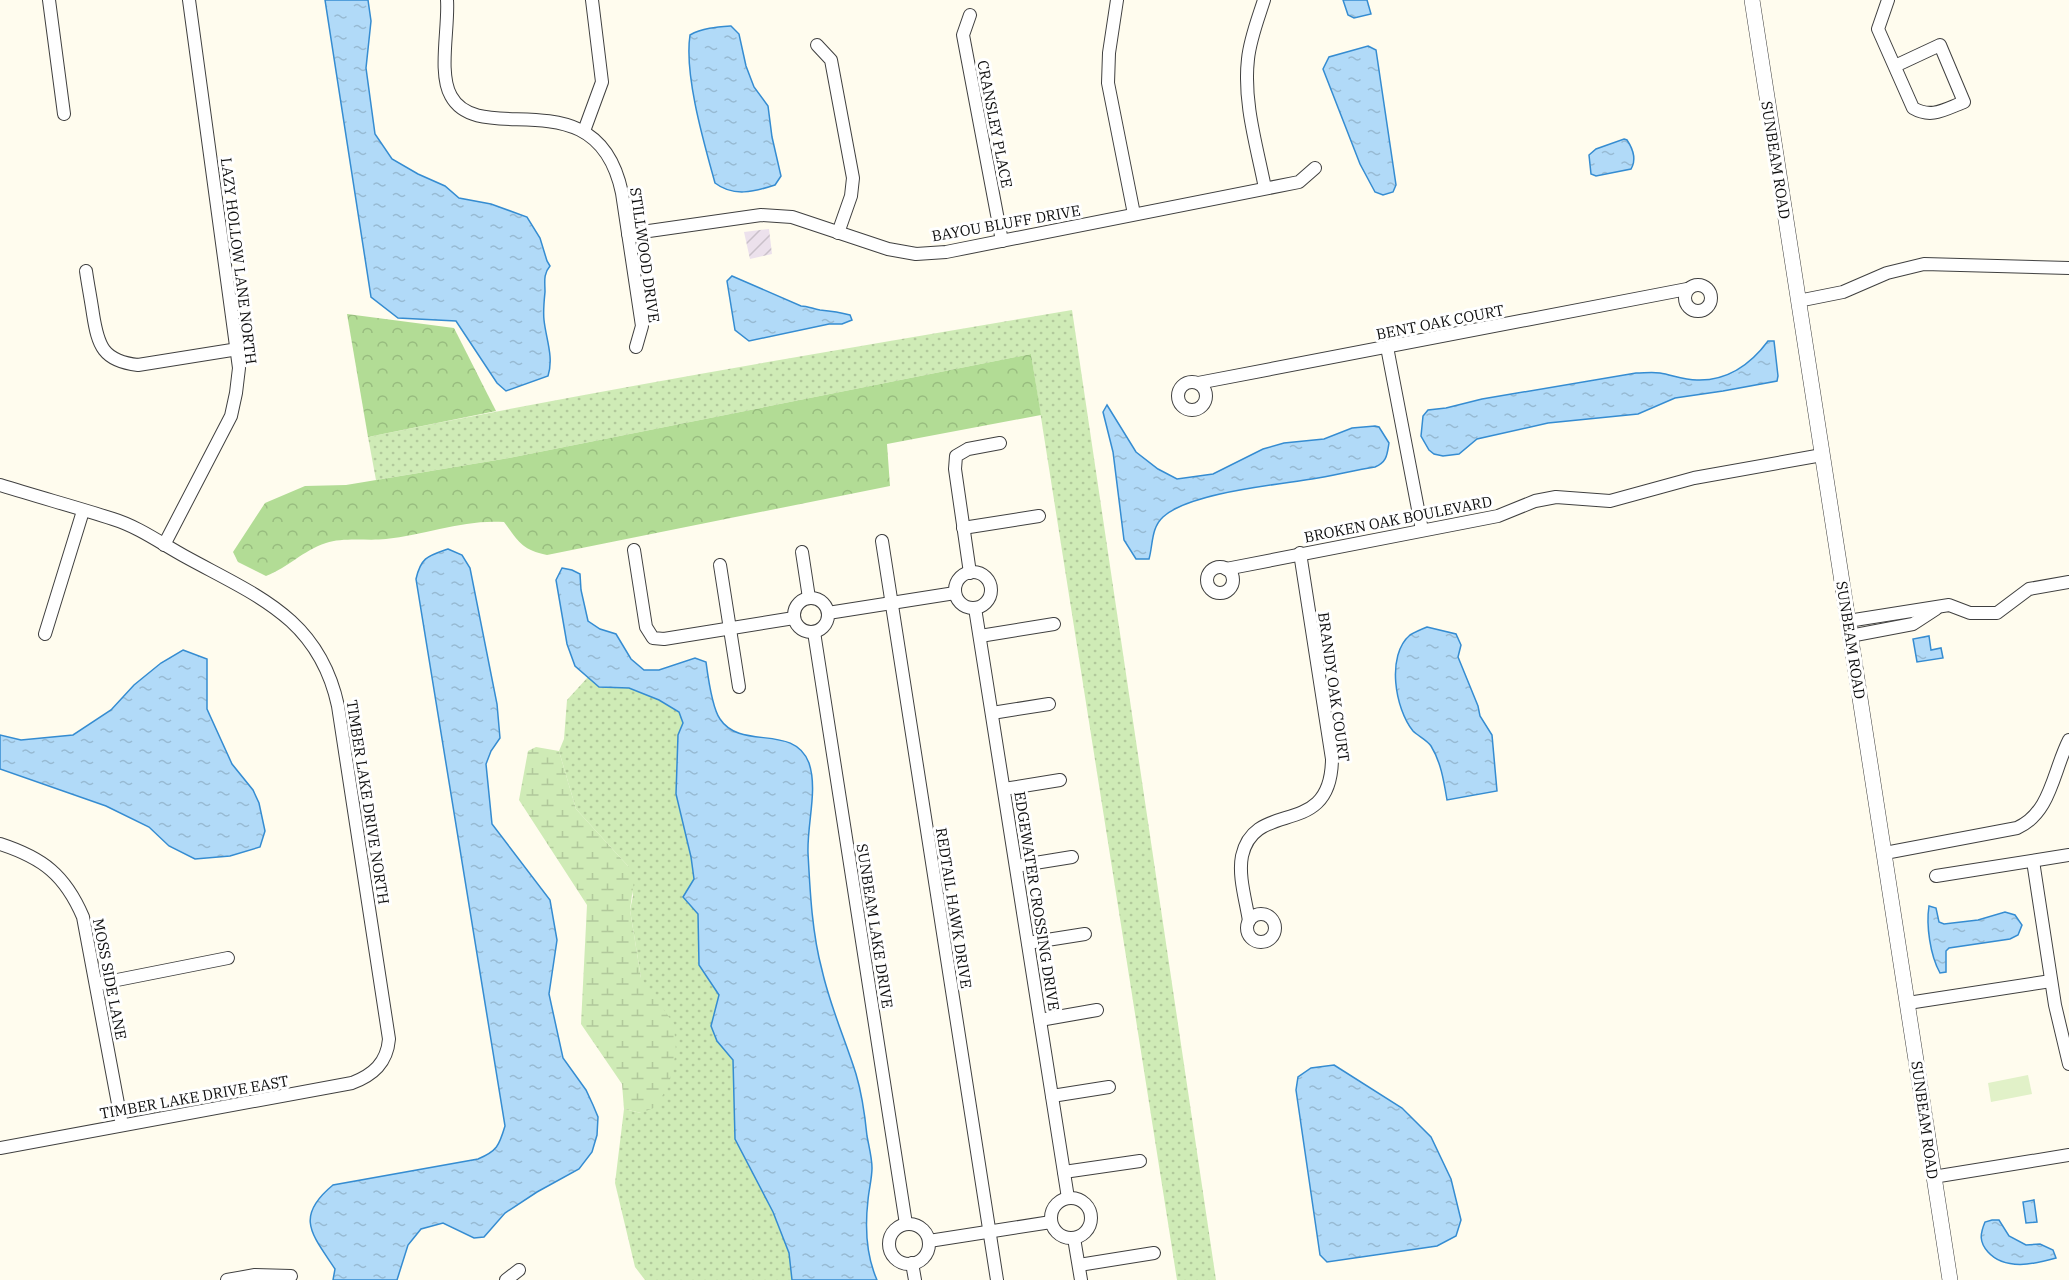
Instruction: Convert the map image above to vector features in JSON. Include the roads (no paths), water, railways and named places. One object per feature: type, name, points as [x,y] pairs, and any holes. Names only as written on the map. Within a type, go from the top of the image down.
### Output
[{"type":"street","points":[[48,0],[64,114]]},
{"type":"street","name":"LAZY HOLLOW LANE NORTH","points":[[164,545],[231,416],[237,393],[239,368],[189,0]]},
{"type":"street","points":[[447,0],[445,79],[451,97],[460,107],[472,113],[498,118],[557,122],[585,130],[602,82],[592,0]]},
{"type":"street","points":[[1118,0],[1109,53],[1108,83],[1134,214]]},
{"type":"street","points":[[1264,0],[1251,40],[1247,77],[1248,98],[1265,188]]},
{"type":"street","name":"SUNBEAM ROAD","points":[[1752,0],[1950,1280]]},
{"type":"street","points":[[1888,0],[1878,29],[1894,66],[1913,108],[1923,113],[1935,114],[1964,102],[1940,45],[1894,66]]},
{"type":"street","name":"CRANSLEY PLACE","points":[[970,15],[963,35],[1002,241]]},
{"type":"street","points":[[817,45],[831,60],[853,178],[851,196],[838,233]]},
{"type":"street","name":"STILLWOOD DRIVE","points":[[585,130],[612,162],[619,177],[642,326],[636,347]]},
{"type":"street","name":"BAYOU BLUFF DRIVE","points":[[628,234],[761,215],[792,217],[888,249],[916,254],[946,252],[1299,182],[1315,168]]},
{"type":"street","points":[[1798,301],[1843,292],[1887,273],[1924,264],[2069,268]]},
{"type":"street","points":[[86,271],[97,339],[107,353],[122,363],[138,365],[238,349]]},
{"type":"street","name":"BENT OAK COURT","points":[[1198,383],[1687,289]]},
{"type":"street","points":[[1387,348],[1422,530]]},
{"type":"street","points":[[970,573],[955,470],[956,456],[968,449],[1000,443]]},
{"type":"street","name":"BROKEN OAK BOULEVARD","points":[[1226,569],[1498,516],[1535,501],[1556,497],[1610,501],[1694,478],[1822,455]]},
{"type":"street","name":"TIMBER LAKE DRIVE NORTH","points":[[0,485],[126,524],[244,589],[285,615],[305,634],[322,658],[335,691],[389,1029],[389,1046],[385,1058]]},
{"type":"street","points":[[45,634],[82,511]]},
{"type":"street","points":[[963,528],[1039,516]]},
{"type":"street","name":"REDTAIL HAWK DRIVE","points":[[882,541],[997,1280]]},
{"type":"street","points":[[634,550],[646,627],[653,638],[664,639],[795,618]]},
{"type":"street","points":[[802,552],[809,598]]},
{"type":"street","name":"BRANDY OAK COURT","points":[[1249,921],[1241,868],[1242,855],[1247,843],[1257,830],[1269,822],[1294,817],[1315,804],[1324,794],[1332,770],[1300,553]]},
{"type":"street","points":[[720,565],[739,687]]},
{"type":"street","points":[[970,573],[984,576],[991,588],[987,601],[975,608],[962,605],[955,593],[958,580],[970,573]]},
{"type":"street","points":[[1849,628],[1913,624],[1940,607],[1949,605],[1970,613],[1997,613],[2030,589],[2069,582]]},
{"type":"street","points":[[828,613],[955,593]]},
{"type":"street","points":[[809,598],[822,601],[828,613],[825,625],[814,632],[801,629],[796,624],[798,605],[809,598]]},
{"type":"street","name":"EDGEWATER CROSSING DRIVE","points":[[975,608],[1068,1198]]},
{"type":"street","points":[[980,636],[1054,624]]},
{"type":"street","name":"SUNBEAM LAKE DRIVE","points":[[814,632],[906,1224]]},
{"type":"street","points":[[992,713],[1049,704]]},
{"type":"street","points":[[1885,853],[2017,828],[2029,823],[2043,806],[2069,740]]},
{"type":"street","points":[[1004,789],[1060,780]]},
{"type":"street","name":"MOSS SIDE LANE","points":[[0,844],[23,851],[55,872],[66,884],[83,916],[122,1125]]},
{"type":"street","points":[[1936,876],[2069,855]]},
{"type":"street","points":[[1016,866],[1072,857]]},
{"type":"street","points":[[2033,861],[2051,981],[2065,1036],[2069,1064]]},
{"type":"street","points":[[1028,943],[1085,934]]},
{"type":"street","points":[[97,984],[228,958]]},
{"type":"street","points":[[1908,1003],[2051,981]]},
{"type":"street","points":[[1040,1020],[1097,1010]]},
{"type":"street","name":"TIMBER LAKE DRIVE EAST","points":[[0,1148],[352,1083],[373,1073],[385,1058]]},
{"type":"street","points":[[1052,1096],[1109,1087]]},
{"type":"street","points":[[1933,1177],[2069,1155]]},
{"type":"street","points":[[1064,1173],[1140,1161]]},
{"type":"street","points":[[1068,1198],[1082,1202],[1088,1207],[1091,1215],[1087,1230],[1074,1238],[1059,1235],[1051,1222],[1054,1207],[1060,1201],[1068,1198]]},
{"type":"street","points":[[928,1241],[1051,1222]]},
{"type":"street","points":[[906,1224],[914,1224],[921,1228],[928,1241],[925,1256],[912,1263],[897,1259],[889,1246],[893,1232],[899,1226],[906,1224]]},
{"type":"street","points":[[1074,1238],[1081,1280]]},
{"type":"street","points":[[1078,1265],[1154,1253]]},
{"type":"street","points":[[912,1263],[915,1280]]},
{"type":"street","points":[[506,1280],[519,1270]]},
{"type":"street","points":[[227,1280],[255,1275],[291,1276]]},
{"type":"water","points":[[325,0],[368,0],[371,21],[366,68],[375,134],[392,159],[445,186],[459,198],[491,204],[527,217],[540,238],[550,266],[545,278],[544,310],[550,355],[548,376],[506,391],[497,383],[456,321],[398,318],[371,297]]},
{"type":"water","points":[[1343,0],[1367,0],[1371,14],[1354,18],[1348,15]]},
{"type":"water","points":[[731,26],[739,34],[746,66],[754,87],[768,106],[781,176],[775,185],[744,192],[729,190],[715,183],[696,109],[690,69],[690,35],[705,29]]},
{"type":"water","points":[[1368,46],[1376,50],[1396,185],[1393,192],[1383,195],[1375,192],[1360,164],[1323,69],[1329,57]]},
{"type":"water","points":[[1627,140],[1634,154],[1631,169],[1596,176],[1591,174],[1589,155],[1596,149]]},
{"type":"water","points":[[732,276],[801,306],[850,315],[852,320],[842,324],[829,324],[749,341],[735,330],[727,281]]},
{"type":"water","points":[[1768,341],[1774,341],[1777,381],[1675,398],[1638,414],[1548,423],[1477,439],[1459,454],[1443,456],[1434,454],[1421,436],[1423,416],[1428,410],[1636,373],[1660,373],[1692,380],[1718,378],[1746,364]]},
{"type":"water","points":[[1107,405],[1136,452],[1158,469],[1177,479],[1213,474],[1263,449],[1284,443],[1324,439],[1352,428],[1379,427],[1389,443],[1387,455],[1375,467],[1233,491],[1175,509],[1163,517],[1156,526],[1149,559],[1136,559],[1124,540],[1113,452],[1103,412]]},
{"type":"water","points":[[448,549],[462,555],[470,568],[497,704],[500,738],[486,764],[492,824],[550,900],[557,940],[549,994],[563,1058],[586,1090],[593,1105],[598,1117],[597,1135],[592,1152],[579,1169],[505,1213],[484,1237],[474,1238],[443,1223],[421,1229],[408,1245],[397,1280],[333,1280],[335,1269],[314,1235],[310,1216],[321,1196],[333,1185],[478,1159],[496,1147],[505,1126],[416,579],[420,566],[426,558]]},
{"type":"water","points":[[562,568],[580,574],[588,621],[600,629],[616,634],[631,659],[644,670],[659,670],[695,658],[706,662],[717,714],[729,728],[741,734],[792,744],[802,751],[809,763],[812,773],[812,795],[808,853],[814,927],[825,983],[856,1074],[863,1105],[872,1168],[867,1210],[867,1240],[877,1280],[792,1280],[789,1253],[773,1212],[735,1139],[733,1060],[717,1041],[711,1026],[719,995],[699,965],[698,914],[683,897],[694,879],[676,794],[678,735],[683,723],[679,712],[659,700],[629,688],[599,687],[575,666],[567,644],[556,580]]},
{"type":"water","points":[[1427,627],[1456,634],[1461,645],[1458,657],[1480,716],[1492,735],[1497,791],[1447,800],[1442,772],[1434,752],[1429,744],[1413,731],[1402,710],[1396,682],[1398,655],[1402,644],[1410,635]]},
{"type":"water","points":[[1929,636],[1931,650],[1941,648],[1943,658],[1917,662],[1913,639]]},
{"type":"water","points":[[183,650],[207,659],[207,709],[232,764],[253,790],[259,803],[265,831],[260,847],[230,856],[195,859],[169,846],[149,827],[106,806],[0,769],[0,735],[21,740],[73,735],[111,710],[134,685],[161,663]]},
{"type":"water","points":[[1929,906],[1936,908],[1939,922],[1944,924],[1978,920],[2005,912],[2015,915],[2022,925],[2018,935],[2010,939],[1949,948],[1946,951],[1946,972],[1940,973],[1930,940]]},
{"type":"water","points":[[1334,1065],[1402,1108],[1431,1137],[1451,1179],[1461,1220],[1456,1236],[1437,1246],[1327,1262],[1320,1255],[1296,1090],[1298,1077],[1311,1068]]},
{"type":"water","points":[[2034,1200],[2037,1222],[2026,1223],[2023,1202]]},
{"type":"water","points":[[1999,1220],[2009,1236],[2026,1245],[2040,1244],[2053,1250],[2056,1258],[2011,1264],[1995,1258],[1985,1248],[1981,1238],[1985,1222]]}]
